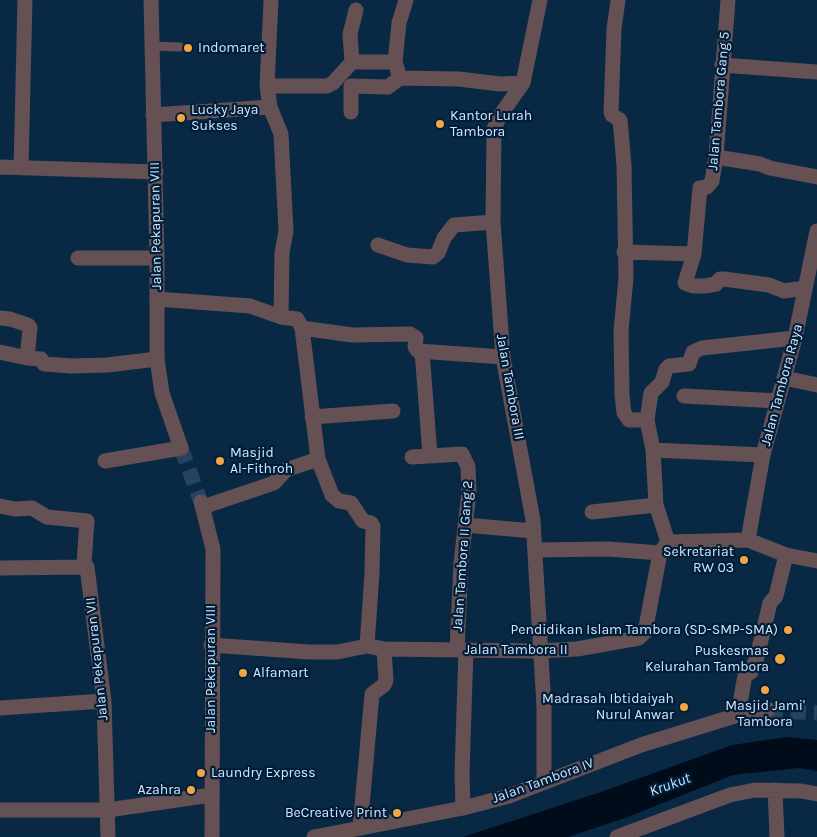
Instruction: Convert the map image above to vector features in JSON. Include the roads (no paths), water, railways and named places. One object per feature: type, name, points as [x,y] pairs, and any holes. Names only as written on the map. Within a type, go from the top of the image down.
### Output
[{"type":"street","points":[[21,168],[25,0]]},
{"type":"street","name":"Jalan Pekapuran VIII","points":[[105,461],[181,448],[162,393],[157,358],[156,172],[151,0]]},
{"type":"street","points":[[271,0],[267,86],[270,107],[281,134],[286,231],[282,253],[281,317]]},
{"type":"street","points":[[400,78],[395,62],[399,23],[406,0]]},
{"type":"street","name":"Jalan Tambora III","points":[[540,0],[524,83],[499,117],[494,128],[493,222],[503,357],[530,498],[535,550],[539,651],[544,707],[544,782]]},
{"type":"street","points":[[618,0],[614,28],[611,112],[612,115],[619,118],[624,165],[624,252],[626,278],[621,350],[622,395],[624,412],[629,420],[647,420]]},
{"type":"street","name":"Jalan Tambora Gang 5","points":[[694,254],[700,188],[707,187],[712,181],[716,157],[728,0]]},
{"type":"street","points":[[352,62],[350,34],[356,10]]},
{"type":"street","points":[[267,86],[327,86],[352,62],[395,62]]},
{"type":"street","points":[[722,65],[817,72]]},
{"type":"street","points":[[351,112],[351,86],[388,87],[400,78],[459,78],[500,84],[524,83]]},
{"type":"street","points":[[153,115],[270,107]]},
{"type":"street","points":[[716,157],[760,164],[817,178]]},
{"type":"street","points":[[0,168],[156,172]]},
{"type":"street","points":[[378,245],[407,255],[433,257],[438,253],[444,238],[454,225],[493,222]]},
{"type":"street","name":"Jalan Tambora Raya","points":[[748,540],[764,455],[795,338],[817,231]]},
{"type":"street","points":[[624,252],[694,254],[686,285],[705,286],[716,284],[724,279],[769,285],[784,290],[805,288]]},
{"type":"street","points":[[78,258],[157,258]]},
{"type":"street","points":[[157,300],[250,306],[281,317],[297,318],[302,328],[318,459],[332,496],[336,500],[351,503],[363,521],[371,523],[373,526],[367,646]]},
{"type":"street","points":[[0,318],[28,325],[30,328],[27,358]]},
{"type":"street","points":[[302,328],[352,336],[410,334],[416,338],[416,348],[422,351],[503,357]]},
{"type":"street","points":[[664,548],[656,505],[653,450],[647,420],[651,394],[658,387],[668,366],[688,364],[695,350],[726,344],[795,338]]},
{"type":"street","points":[[422,351],[430,455]]},
{"type":"street","points":[[0,352],[41,359],[44,364],[72,366],[106,365],[157,358]]},
{"type":"street","points":[[784,378],[817,385]]},
{"type":"street","points":[[684,396],[778,401]]},
{"type":"street","points":[[312,417],[394,411]]},
{"type":"street","points":[[653,450],[764,455]]},
{"type":"street","name":"Jalan Tambora II Gang 2","points":[[412,458],[448,453],[462,454],[470,476],[465,525],[462,650],[463,808]]},
{"type":"street","name":"Jalan Pekapuran VIII","points":[[212,837],[212,548],[202,505],[274,483],[286,470],[318,459]]},
{"type":"street","points":[[592,512],[656,505]]},
{"type":"street","name":"Jalan Pekapuran VII","points":[[0,506],[15,509],[32,508],[46,517],[86,519],[84,554],[104,701],[108,837]]},
{"type":"street","points":[[465,525],[533,531]]},
{"type":"street","points":[[535,550],[664,548],[748,540],[786,555],[817,561]]},
{"type":"street","name":"Jalan Tambora II","points":[[211,645],[309,652],[337,652],[367,646],[384,649],[539,651],[578,649],[641,636],[645,632],[664,548]]},
{"type":"street","points":[[738,716],[745,675],[751,672],[757,657],[770,603],[776,596],[786,555]]},
{"type":"street","points":[[0,568],[87,567]]},
{"type":"street","points":[[360,828],[372,694],[384,685],[386,680],[384,649]]},
{"type":"street","points":[[0,708],[104,701]]},
{"type":"street","name":"Jalan Tambora IV","points":[[314,837],[463,808],[509,796],[641,745],[738,716],[768,710]]},
{"type":"street","points":[[617,837],[641,833],[730,795],[755,790],[801,791],[817,794]]},
{"type":"street","points":[[774,790],[777,837]]},
{"type":"street","points":[[0,810],[108,810],[211,795]]},
{"type":"lane","points":[[152,46],[180,47]]},
{"type":"water","name":"Krukut","points":[[787,737],[817,740],[817,771],[799,768],[733,775],[628,817],[568,837],[463,837],[598,793],[732,745]]},
{"type":"tunnel","points":[[181,448],[201,502]]},
{"type":"tunnel","points":[[768,710],[817,713]]},
{"type":"place","name":"Indomaret","points":[[188,48]]},
{"type":"place","name":"Lucky Jaya Sukses","points":[[181,118]]},
{"type":"place","name":"Kantor Lurah Tambora","points":[[440,124]]},
{"type":"place","name":"Masjid Al-Fithroh","points":[[220,461]]},
{"type":"place","name":"Sekretariat RW 03","points":[[744,560]]},
{"type":"place","name":"Pendidikan Islam Tambora (SD-SMP-SMA)","points":[[788,630]]},
{"type":"place","name":"Puskesmas Kelurahan Tambora","points":[[780,659]]},
{"type":"place","name":"Alfamart","points":[[243,673]]},
{"type":"place","name":"Masjid Jami' Tambora","points":[[765,690]]},
{"type":"place","name":"Madrasah Ibtidaiyah Nurul Anwar","points":[[684,707]]},
{"type":"place","name":"Laundry Express","points":[[201,773]]},
{"type":"place","name":"Azahra","points":[[191,790]]},
{"type":"place","name":"BeCreative Print","points":[[397,813]]}]
